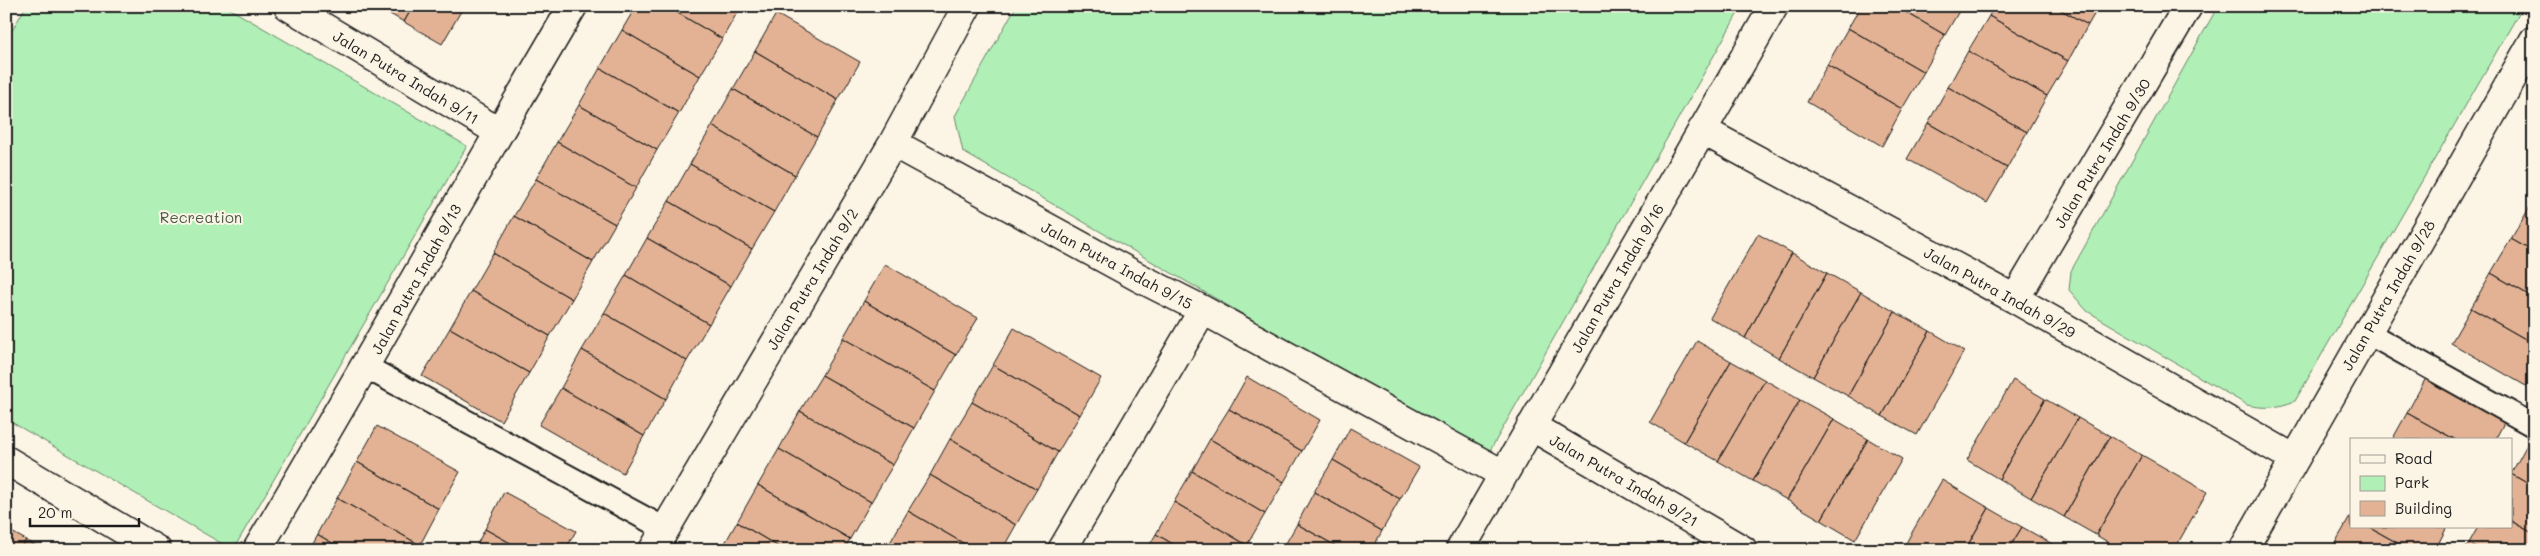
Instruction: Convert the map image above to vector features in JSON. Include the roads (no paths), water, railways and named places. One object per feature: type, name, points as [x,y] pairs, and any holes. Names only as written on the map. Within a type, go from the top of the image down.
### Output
[{"type":"street","name":"Jalan Putra Indah 9/11","points":[[288,6],[499,132]]},
{"type":"street","name":"Jalan Putra Indah 9/13","points":[[256,550],[366,367],[499,132],[574,6]]},
{"type":"street","name":"Jalan Putra Indah 9/2","points":[[659,539],[892,143],[967,6]]},
{"type":"street","name":"Jalan Putra Indah 9/16","points":[[1460,550],[1774,6]]},
{"type":"street","name":"Jalan Putra Indah 9/30","points":[[2015,300],[2188,6]]},
{"type":"street","name":"Jalan Putra Indah 9/28","points":[[2243,550],[2534,40]]},
{"type":"street","name":"Jalan Putra Indah 9/29","points":[[1702,130],[2015,300],[2295,459]]},
{"type":"street","name":"Jalan Putra Indah 9/15","points":[[892,143],[1138,277],[1203,310],[1062,550]]},
{"type":"street","points":[[1203,310],[1503,474]]},
{"type":"street","name":"Jalan Putra Indah 9/21","points":[[1531,426],[1743,550]]},
{"type":"street","points":[[6,460],[157,550]]},
{"type":"lane","points":[[2366,332],[2534,426]]},
{"type":"lane","points":[[366,367],[659,539]]},
{"type":"park label","name":"Recreation","points":[[201,217]]}]
